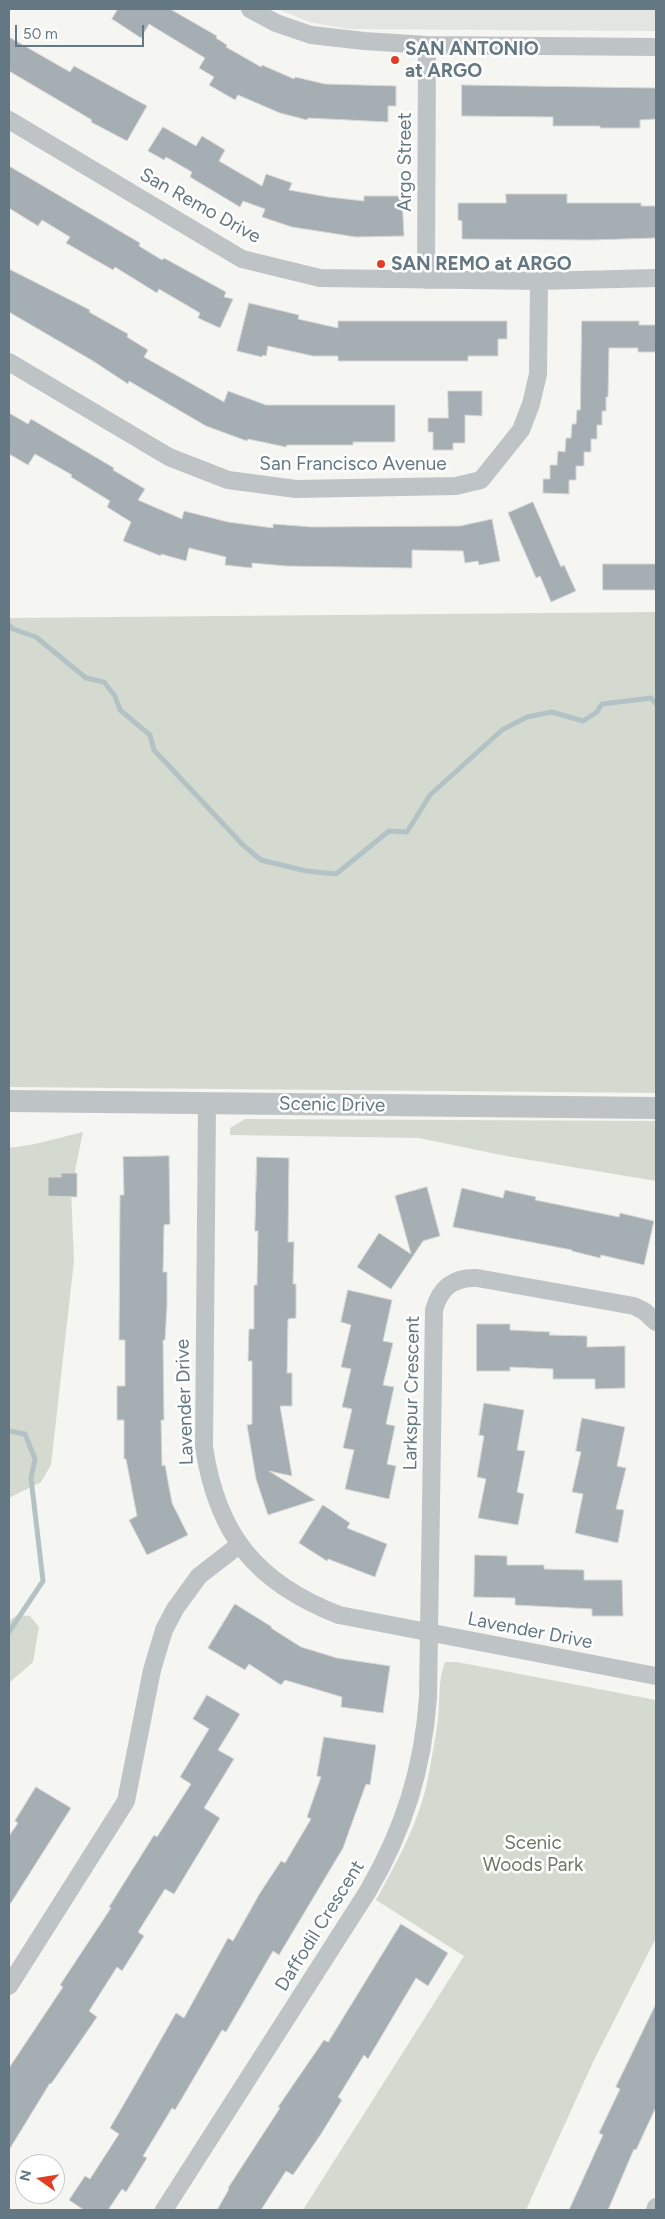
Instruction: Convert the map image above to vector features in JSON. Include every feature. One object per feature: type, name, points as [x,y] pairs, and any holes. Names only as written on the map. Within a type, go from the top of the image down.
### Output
[{"type":"street","points":[[250,9],[276,23],[311,36],[426,45],[656,47]]},
{"type":"street","name":"Argo Street","points":[[426,45],[426,280]]},
{"type":"street","name":"San Remo Drive","points":[[9,120],[242,259],[320,278],[538,281],[656,278]]},
{"type":"street","name":"San Francisco Avenue","points":[[9,362],[169,457],[228,480],[296,488],[456,486],[481,480],[521,430],[531,404],[538,374],[538,281]]},
{"type":"street","name":"Scenic Drive","points":[[9,1101],[656,1108]]},
{"type":"street","name":"Lavender Drive","points":[[207,1104],[204,1447],[212,1488],[218,1506],[239,1545],[266,1573],[284,1587],[318,1607],[346,1617],[656,1676]]},
{"type":"street","name":"Larkspur Crescent","points":[[430,1634],[434,1310],[437,1298],[445,1287],[456,1280],[468,1278],[634,1306],[644,1310],[656,1322]]},
{"type":"street","points":[[9,1986],[126,1801],[152,1670],[164,1630],[175,1609],[199,1576],[239,1545]]},
{"type":"street","name":"Daffodil Crescent","points":[[164,2210],[368,1891],[396,1839],[406,1813],[423,1747],[428,1697],[430,1634]]},
{"type":"shaded area","points":[[278,9],[656,9],[656,31],[347,29],[309,22]]},
{"type":"green space","points":[[656,612],[656,1093],[9,1087],[9,618]]},
{"type":"green space","points":[[245,1119],[656,1121],[656,1181],[506,1156],[419,1138],[230,1135],[230,1128]]},
{"type":"green space","points":[[83,1132],[71,1190],[74,1261],[51,1465],[41,1482],[9,1498],[9,1148],[35,1144]]},
{"type":"green space","points":[[17,1615],[30,1616],[39,1627],[33,1662],[9,1683],[9,1621]]},
{"type":"green space","name":"Scenic Woods Park","points":[[445,1662],[457,1662],[656,1700],[656,1938],[593,2062],[526,2210],[303,2210],[464,1956],[376,1900],[408,1839],[425,1790],[436,1732],[440,1683]]},
{"type":"building","points":[[118,9],[170,9],[217,36],[216,38],[227,45],[226,47],[261,67],[262,65],[294,79],[295,77],[325,84],[396,86],[396,106],[388,106],[388,122],[308,118],[307,120],[280,113],[238,95],[235,100],[209,85],[214,77],[199,68],[205,58],[149,24],[141,38],[112,19]]},
{"type":"building","points":[[9,37],[70,72],[74,66],[147,106],[127,141],[91,122],[92,120],[9,71]]},
{"type":"building","points":[[462,85],[656,88],[656,119],[640,120],[640,128],[600,128],[600,126],[553,126],[553,117],[462,116]]},
{"type":"building","points":[[163,127],[196,146],[202,136],[225,150],[219,161],[262,186],[266,174],[292,183],[289,190],[328,197],[364,201],[364,196],[402,196],[404,236],[356,237],[292,227],[262,217],[265,209],[243,201],[240,207],[190,177],[192,172],[166,157],[164,160],[148,151]]},
{"type":"building","points":[[9,166],[140,243],[139,246],[162,260],[164,258],[226,292],[224,297],[233,299],[220,328],[198,318],[200,313],[159,289],[157,293],[115,267],[113,270],[66,243],[70,237],[42,220],[38,226],[9,208]]},
{"type":"building","points":[[506,194],[567,194],[567,203],[641,203],[641,206],[656,206],[656,238],[591,240],[462,239],[462,221],[458,220],[458,203],[506,203]]},
{"type":"building","points":[[9,269],[90,310],[89,312],[128,334],[127,337],[148,350],[144,357],[224,402],[228,391],[266,405],[395,405],[395,442],[353,442],[353,445],[287,445],[286,447],[248,439],[247,441],[206,426],[129,381],[128,384],[93,361],[9,312]]},
{"type":"building","points":[[249,303],[299,315],[298,319],[338,328],[338,321],[507,321],[507,339],[498,339],[498,356],[468,356],[468,361],[338,361],[338,356],[313,356],[268,346],[266,356],[263,355],[262,357],[237,351]]},
{"type":"building","points":[[582,321],[639,321],[639,325],[656,325],[656,352],[638,352],[638,348],[609,348],[608,397],[606,397],[606,411],[602,411],[602,425],[597,425],[597,439],[591,439],[591,452],[584,452],[584,466],[576,466],[576,480],[569,480],[569,494],[543,493],[543,479],[550,479],[550,465],[557,465],[558,451],[565,452],[566,438],[571,438],[572,424],[576,424],[577,410],[580,410]]},
{"type":"building","points":[[448,391],[482,391],[482,416],[465,415],[465,443],[453,443],[453,450],[433,450],[433,432],[428,432],[428,418],[448,418]]},
{"type":"building","points":[[9,413],[28,424],[31,419],[114,468],[113,470],[145,489],[138,500],[182,519],[184,511],[228,522],[273,528],[273,524],[312,527],[460,526],[492,519],[500,561],[479,565],[478,561],[465,563],[463,551],[412,550],[412,568],[286,566],[252,563],[252,568],[225,565],[226,557],[189,548],[186,561],[161,554],[161,556],[123,541],[131,522],[107,507],[110,501],[71,477],[72,475],[35,454],[28,465],[9,454]]},
{"type":"building","points":[[533,502],[561,567],[564,565],[576,591],[551,602],[540,576],[536,578],[508,513]]},
{"type":"building","points":[[603,564],[656,564],[656,590],[603,590]]},
{"type":"building","points":[[169,1156],[170,1224],[164,1225],[163,1272],[167,1272],[167,1305],[165,1340],[163,1340],[164,1420],[161,1420],[162,1466],[165,1465],[172,1503],[188,1535],[147,1555],[129,1520],[137,1516],[126,1459],[124,1459],[124,1420],[117,1420],[117,1386],[125,1386],[125,1340],[119,1340],[120,1195],[124,1195],[123,1157]]},
{"type":"building","points":[[257,1157],[289,1158],[288,1242],[294,1242],[293,1284],[296,1284],[296,1318],[288,1319],[287,1373],[292,1373],[292,1406],[280,1406],[292,1476],[269,1471],[315,1500],[268,1515],[256,1479],[247,1425],[252,1424],[252,1361],[248,1361],[249,1329],[254,1329],[254,1285],[257,1285],[258,1231],[255,1231]]},
{"type":"building","points":[[61,1173],[77,1173],[77,1197],[48,1196],[48,1177],[61,1177]]},
{"type":"building","points":[[427,1187],[440,1236],[423,1241],[391,1289],[357,1267],[379,1233],[411,1254],[395,1196]]},
{"type":"building","points":[[462,1188],[503,1198],[505,1190],[536,1197],[535,1200],[619,1217],[620,1213],[654,1221],[644,1265],[601,1255],[600,1258],[572,1250],[453,1227]]},
{"type":"building","points":[[348,1290],[392,1300],[383,1341],[393,1343],[383,1385],[394,1387],[386,1424],[395,1426],[387,1464],[396,1466],[389,1499],[345,1489],[354,1450],[343,1448],[352,1409],[342,1407],[351,1369],[341,1367],[351,1325],[341,1322]]},
{"type":"building","points":[[477,1324],[510,1324],[510,1330],[550,1332],[549,1335],[587,1336],[587,1347],[625,1346],[625,1388],[595,1389],[595,1379],[553,1379],[553,1369],[510,1367],[510,1371],[477,1371]]},
{"type":"building","points":[[484,1403],[524,1410],[517,1450],[525,1451],[517,1492],[524,1494],[518,1525],[478,1518],[486,1479],[477,1477],[484,1436],[479,1435]]},
{"type":"building","points":[[582,1418],[625,1427],[617,1466],[626,1468],[616,1509],[624,1510],[618,1543],[575,1533],[583,1494],[572,1492],[581,1452],[576,1451]]},
{"type":"building","points":[[323,1505],[350,1523],[347,1528],[387,1544],[375,1577],[328,1559],[327,1561],[299,1543]]},
{"type":"building","points":[[475,1555],[507,1556],[507,1565],[544,1565],[544,1569],[584,1570],[584,1580],[622,1580],[623,1616],[592,1616],[592,1609],[515,1605],[515,1598],[474,1597]]},
{"type":"building","points":[[235,1604],[301,1647],[337,1658],[390,1666],[383,1713],[341,1707],[342,1697],[285,1680],[281,1685],[249,1664],[245,1670],[208,1648]]},
{"type":"building","points":[[207,1695],[240,1714],[218,1750],[234,1759],[204,1808],[220,1818],[174,1894],[165,1889],[138,1932],[144,1936],[122,1971],[117,1967],[89,2011],[97,2017],[50,2083],[9,2150],[9,2068],[63,1987],[60,1985],[111,1908],[109,1907],[154,1835],[157,1837],[191,1784],[180,1777],[209,1729],[193,1719]]},
{"type":"building","points":[[324,1737],[376,1745],[370,1785],[366,1784],[343,1848],[279,1955],[273,1951],[226,2032],[222,2030],[175,2110],[172,2108],[143,2156],[147,2158],[126,2192],[122,2189],[108,2210],[84,2210],[69,2200],[85,2176],[90,2179],[119,2134],[110,2128],[176,2013],[184,2018],[228,1938],[233,1941],[260,1893],[281,1861],[285,1863],[311,1819],[307,1817],[321,1777],[317,1776]]},
{"type":"building","points":[[36,1787],[71,1808],[9,1906],[9,1836],[18,1823],[15,1821]]},
{"type":"building","points":[[401,1924],[448,1953],[428,1986],[416,1978],[368,2059],[364,2055],[338,2097],[342,2100],[321,2134],[293,2175],[286,2171],[261,2210],[217,2210],[228,2188],[280,2108],[278,2107],[324,2040],[328,2042]]},
{"type":"building","points":[[656,2004],[656,2107],[636,2150],[634,2149],[608,2210],[569,2210],[603,2135],[599,2133],[620,2089],[616,2087]]},
{"type":"waterway","points":[[9,625],[13,629],[36,637],[86,678],[104,682],[115,696],[120,710],[150,735],[154,750],[243,845],[261,860],[306,871],[336,874],[389,831],[407,832],[430,795],[502,730],[527,717],[552,712],[583,721],[597,712],[602,704],[651,698],[656,704]]},
{"type":"waterway","points":[[9,1431],[25,1434],[35,1459],[31,1478],[43,1581],[9,1632]]},
{"type":"place","name":"SAN ANTONIO at ARGO","points":[[395,60]]},
{"type":"place","name":"SAN REMO at ARGO","points":[[381,264]]}]
